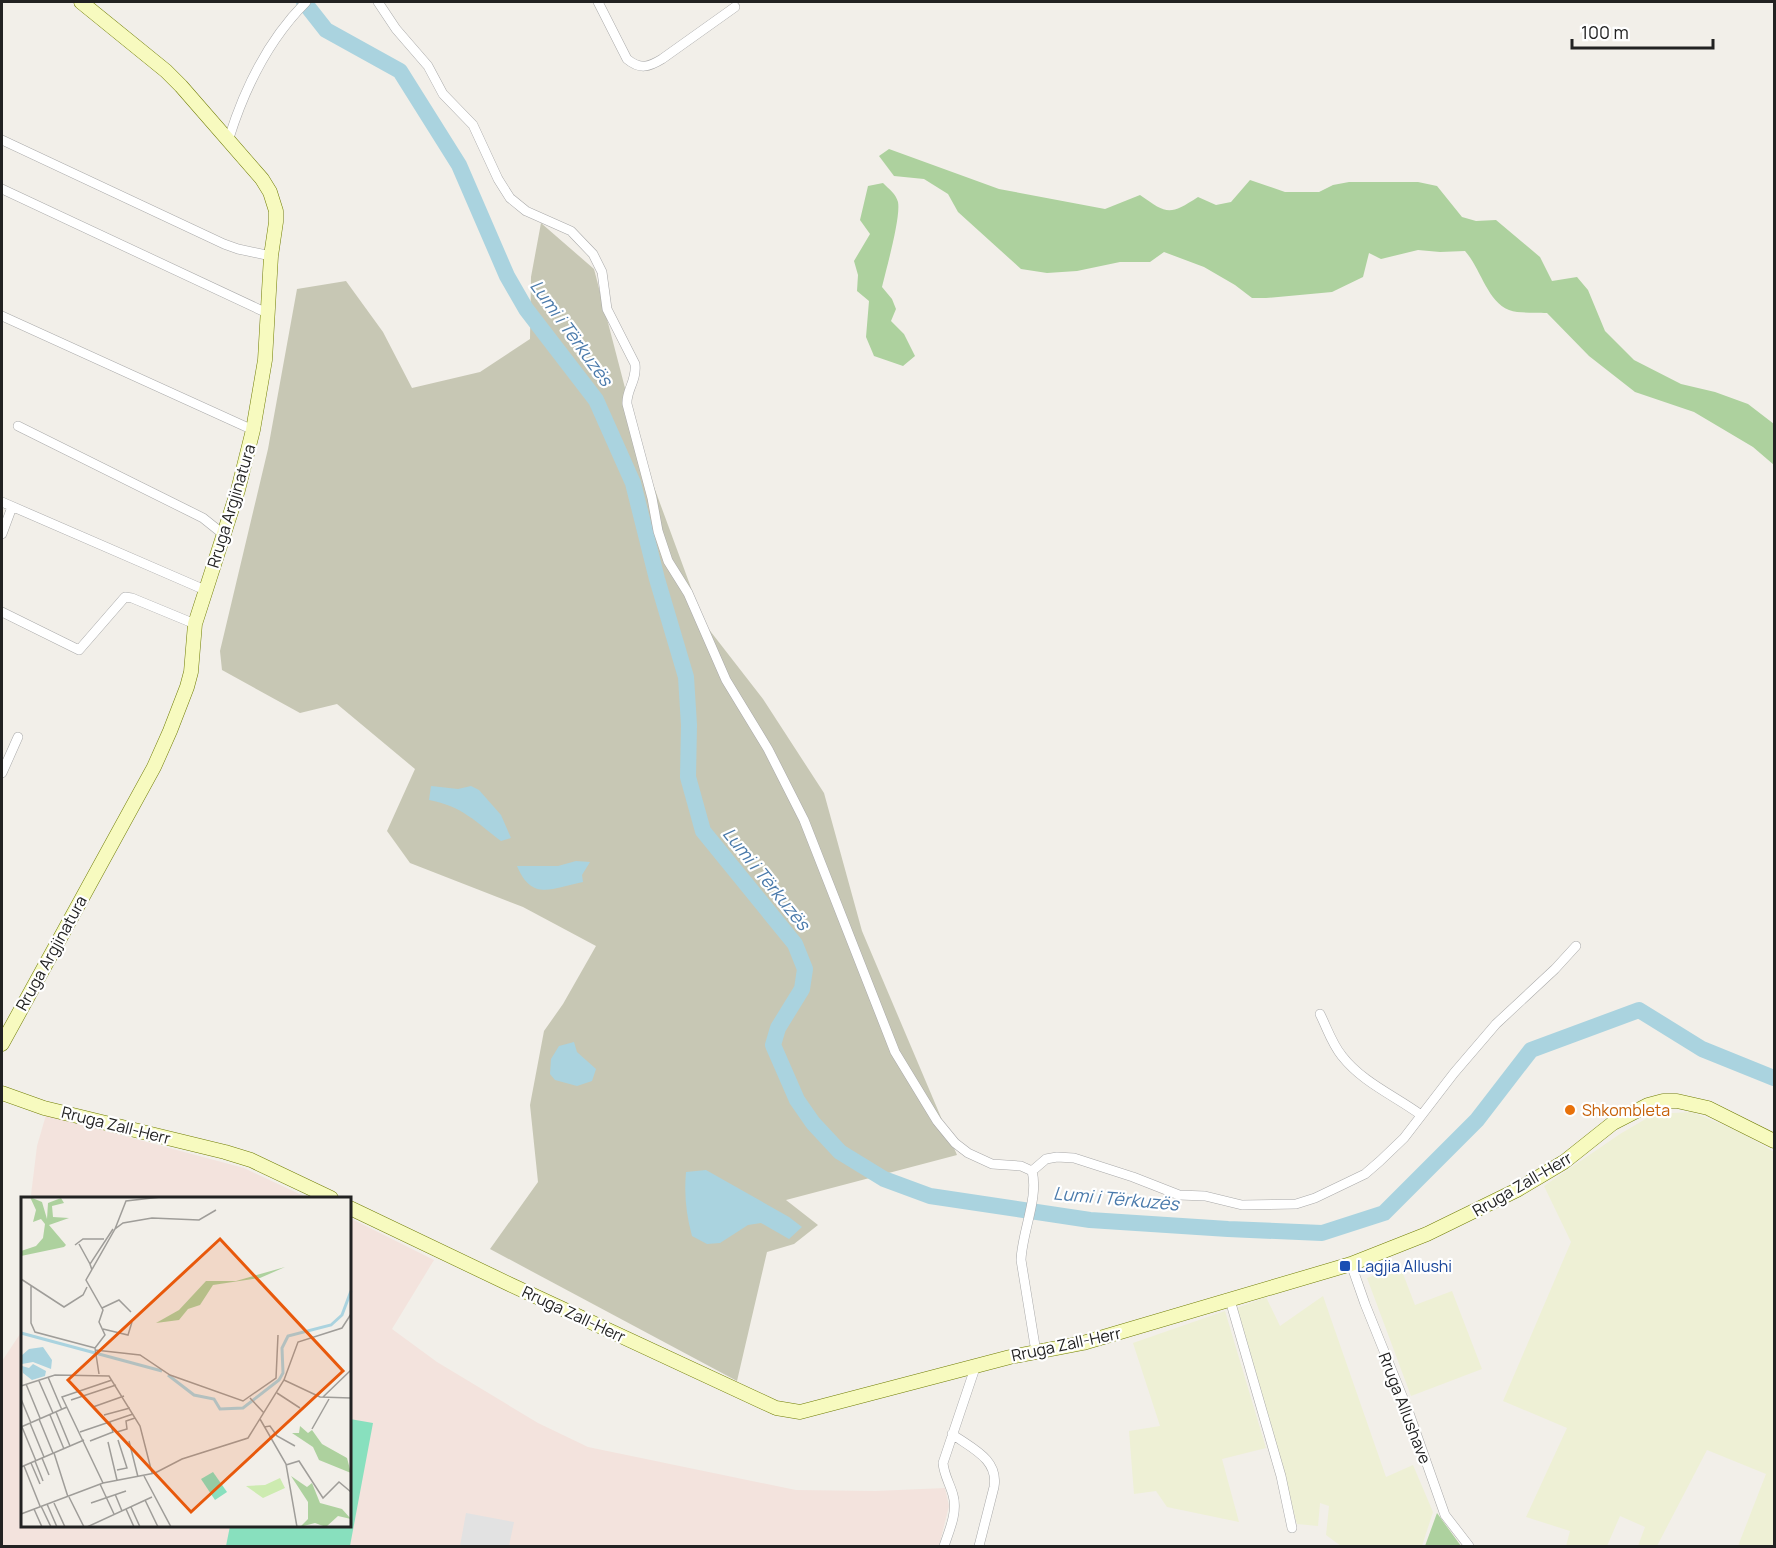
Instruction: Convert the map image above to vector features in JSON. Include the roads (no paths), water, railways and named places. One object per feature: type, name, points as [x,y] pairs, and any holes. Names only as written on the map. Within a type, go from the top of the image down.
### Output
[{"type":"main road","name":"Rruga Argjinatura","points":[[2,1044],[162,749],[187,687],[195,624],[238,490],[253,430],[265,360],[271,256],[276,222],[274,202],[262,179],[229,138],[166,71],[81,2]]},
{"type":"main road","name":"Rruga Zall-Herr","points":[[2,1093],[44,1108],[251,1160],[329,1197]]},
{"type":"main road","name":"Rruga Zall-Herr","points":[[351,1208],[509,1284],[789,1412],[810,1411],[976,1365],[1083,1343],[1351,1264],[1427,1234],[1517,1190],[1575,1154],[1613,1123],[1648,1105],[1663,1101],[1677,1101],[1708,1108],[1774,1141]]},
{"type":"street","points":[[229,138],[237,112],[269,46],[294,13],[306,2]]},
{"type":"street","points":[[378,2],[396,29],[423,60],[443,94],[473,125],[498,179],[510,198],[526,211],[571,231],[586,245],[598,262],[602,272],[607,309],[635,364],[636,373],[627,398],[627,405],[663,548],[668,561],[688,593],[726,680],[768,749],[804,820],[845,926],[858,952],[895,1052],[937,1121],[955,1143],[968,1153],[992,1164],[1021,1166],[1032,1171],[1033,1194],[1021,1260],[1036,1352]]},
{"type":"street","points":[[598,2],[627,58],[634,65],[643,68],[662,59],[735,8]]},
{"type":"street","points":[[2,140],[224,244],[271,256]]},
{"type":"street","points":[[2,189],[267,313]]},
{"type":"street","points":[[2,316],[253,430]]},
{"type":"street","points":[[18,426],[203,518],[223,534]]},
{"type":"street","points":[[2,502],[205,590]]},
{"type":"street","points":[[2,534],[12,507]]},
{"type":"street","points":[[2,612],[79,650],[125,597],[132,597],[195,624]]},
{"type":"street","points":[[2,772],[18,737]]},
{"type":"street","points":[[1032,1171],[1046,1159],[1074,1158],[1179,1195],[1205,1196],[1242,1205],[1296,1204],[1315,1198],[1365,1174],[1404,1138],[1454,1072],[1496,1024],[1555,969],[1576,946]]},
{"type":"street","points":[[1320,1014],[1334,1044],[1348,1062],[1380,1089],[1421,1115]]},
{"type":"street","name":"Rruga Allushave","points":[[1351,1264],[1445,1515],[1469,1546]]},
{"type":"street","points":[[1230,1300],[1281,1476],[1292,1528]]},
{"type":"street","points":[[944,1546],[955,1506],[943,1463],[976,1365]]},
{"type":"street","points":[[952,1434],[982,1454],[993,1470],[994,1487],[979,1546]]},
{"type":"water","points":[[431,786],[458,789],[471,786],[479,790],[501,815],[511,838],[501,841],[460,811],[429,800]]},
{"type":"water","points":[[576,861],[590,862],[582,875],[583,882],[544,890],[529,885],[517,866],[558,866]]},
{"type":"water","points":[[574,1042],[577,1052],[596,1069],[592,1081],[577,1086],[555,1080],[550,1074],[551,1059],[559,1046]]},
{"type":"water","points":[[706,1170],[789,1217],[802,1227],[789,1239],[761,1223],[748,1225],[720,1243],[707,1244],[692,1236],[686,1204],[686,1172]]},
{"type":"waterway","name":"Lumi i Tërkuzës","points":[[304,2],[326,30],[400,71],[459,165],[507,276],[526,309],[596,400],[633,483],[657,579],[686,677],[689,725],[688,777],[703,831],[795,944],[805,969],[802,989],[778,1028],[773,1045],[797,1100],[813,1123],[840,1152],[884,1179],[930,1196],[1090,1220],[1322,1233],[1384,1213],[1477,1120],[1531,1050],[1639,1010],[1702,1049],[1774,1078]]},
{"type":"place","name":"Shkombleta","points":[[1570,1110]]},
{"type":"place","name":"Lagjia Allushi","points":[[1345,1266]]}]
